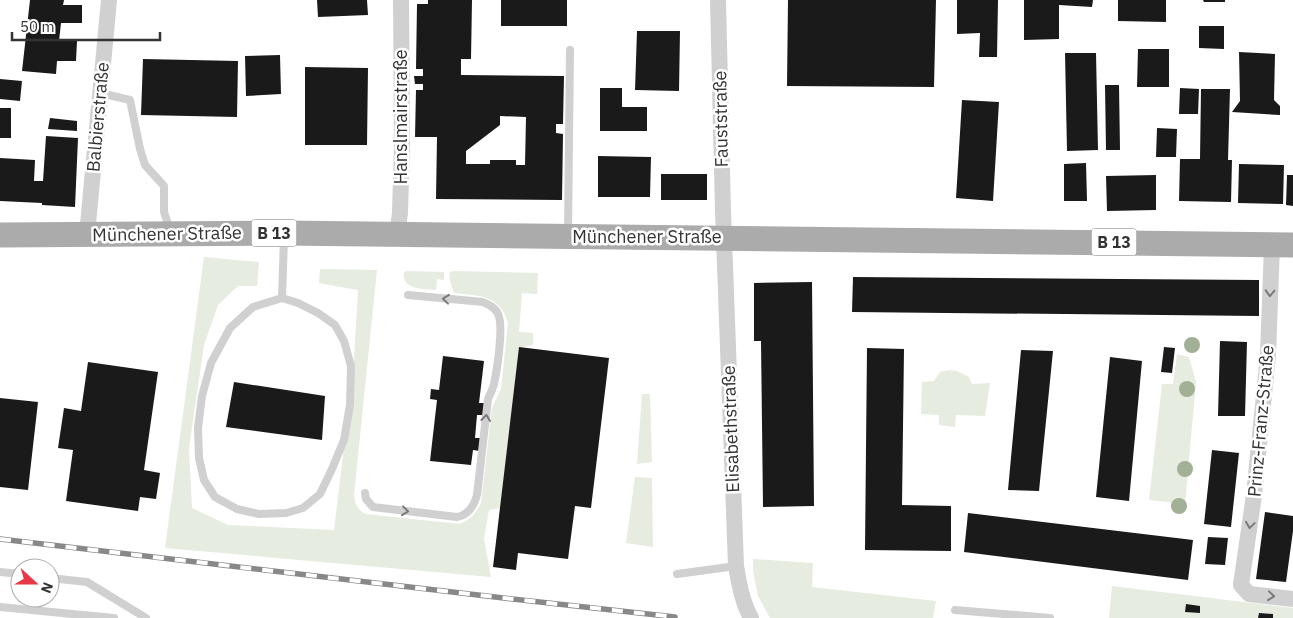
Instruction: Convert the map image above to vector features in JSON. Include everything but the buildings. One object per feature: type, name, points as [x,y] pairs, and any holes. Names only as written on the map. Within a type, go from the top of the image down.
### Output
[{"type":"main road","name":"Münchener Straße","points":[[0,235],[284,232],[1283,245]]},
{"type":"street","name":"Balbierstraße","points":[[87,235],[109,0]]},
{"type":"street","name":"Hanslmairstraße","points":[[397,234],[400,214],[402,144],[400,0]]},
{"type":"street","name":"Fauststraße","points":[[718,0],[724,237]]},
{"type":"street","name":"Elisabethstraße","points":[[724,237],[736,566],[740,588],[751,618]]},
{"type":"street","name":"Prinz-Franz-Straße","points":[[1283,245],[1268,355],[1254,495],[1241,585],[1248,594],[1293,599]]},
{"type":"lane","points":[[568,236],[570,50]]},
{"type":"lane","points":[[100,93],[130,100],[145,165],[164,186],[164,212],[171,234]]},
{"type":"lane","points":[[282,298],[284,232]]},
{"type":"lane","points":[[364,493],[366,499],[373,507],[457,517],[466,514],[471,509],[477,495],[488,399],[494,385],[500,339],[500,319],[498,313],[494,308],[483,302],[408,295]]},
{"type":"lane","points":[[282,298],[298,303],[318,313],[335,325],[344,341],[351,366],[350,405],[344,440],[320,494],[303,508],[286,513],[259,514],[238,509],[215,497],[204,480],[199,458],[198,428],[202,396],[211,363],[230,328],[253,308],[282,298]]},
{"type":"lane","points":[[677,574],[736,566]]},
{"type":"lane","points":[[60,579],[87,582],[146,618]]},
{"type":"lane","points":[[0,607],[114,618]]},
{"type":"lane","points":[[955,610],[1050,618]]},
{"type":"shaded area","points":[[204,257],[259,262],[257,286],[238,286],[218,305],[204,345],[189,448],[192,508],[228,525],[334,530],[343,455],[353,403],[358,290],[319,283],[320,269],[377,270],[354,495],[357,506],[365,514],[460,524],[470,518],[481,503],[492,408],[501,389],[508,323],[500,306],[487,298],[454,293],[450,272],[538,273],[537,294],[522,293],[519,332],[533,333],[533,345],[519,348],[500,508],[489,510],[484,539],[491,577],[165,548]]},
{"type":"shaded area","points":[[404,272],[444,272],[444,280],[437,279],[436,290],[420,289],[406,282]]},
{"type":"shaded area","points":[[1177,354],[1189,357],[1196,382],[1185,504],[1149,500],[1162,384],[1173,384]]},
{"type":"shaded area","points":[[957,371],[969,377],[972,384],[990,383],[985,416],[956,415],[955,427],[939,425],[939,415],[921,414],[922,382],[934,381],[940,372]]},
{"type":"shaded area","points":[[642,394],[650,394],[652,462],[637,464]]},
{"type":"shaded area","points":[[635,477],[652,478],[653,547],[626,543]]},
{"type":"shaded area","points":[[753,559],[813,563],[812,587],[936,601],[933,618],[770,618],[758,596],[753,571]]},
{"type":"shaded area","points":[[1112,586],[1293,608],[1293,618],[1109,618]]},
{"type":"railway","points":[[0,539],[675,617]]}]
